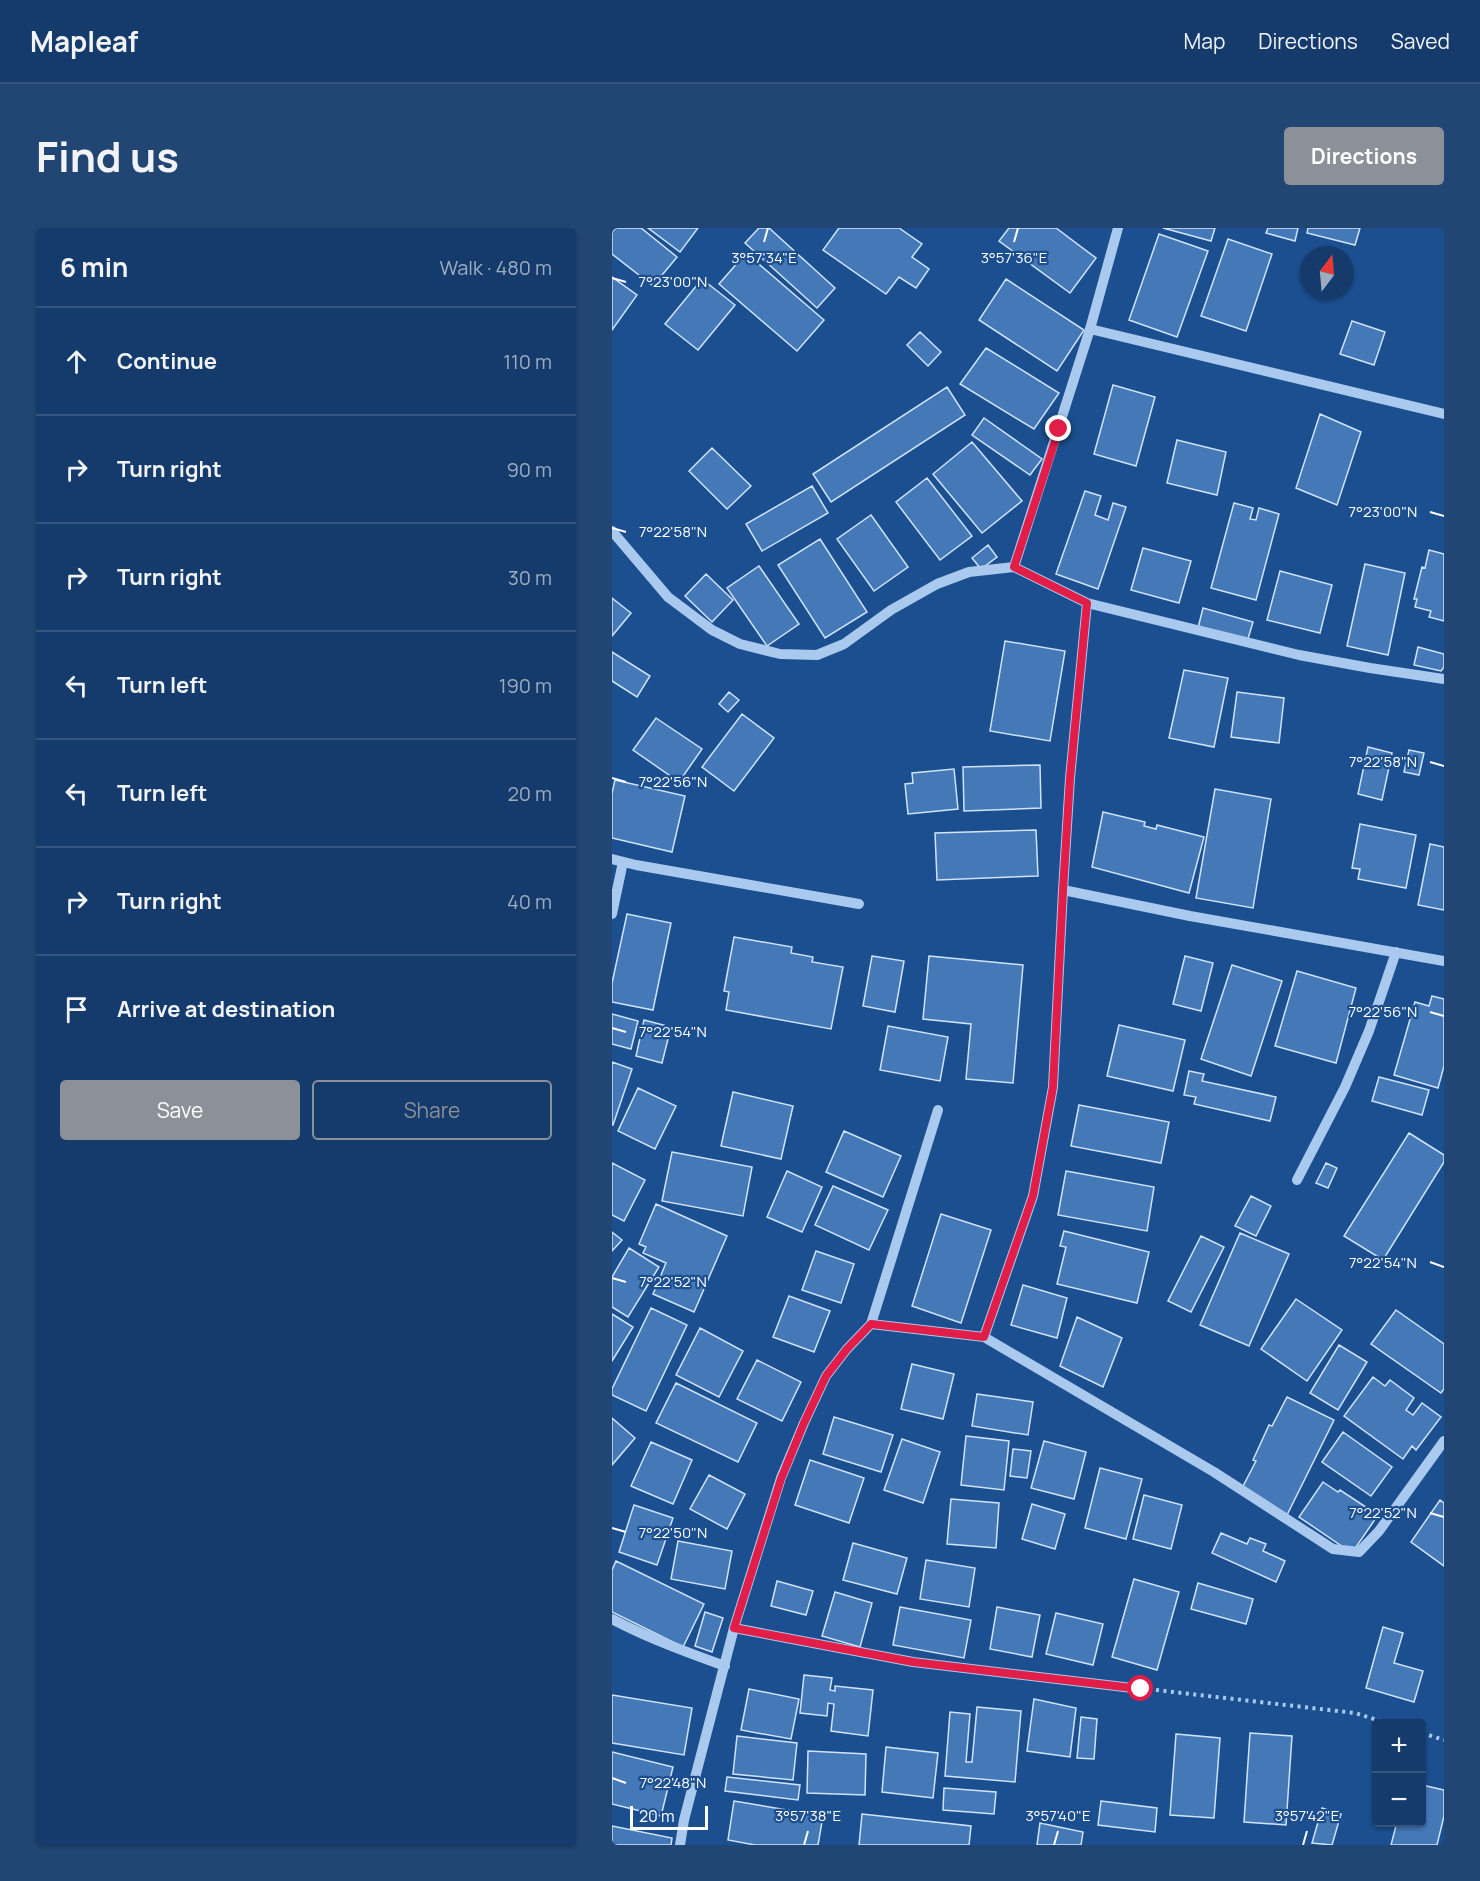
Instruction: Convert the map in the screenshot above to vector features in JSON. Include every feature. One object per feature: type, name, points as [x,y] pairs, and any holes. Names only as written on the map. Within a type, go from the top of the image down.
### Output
[{"type":"street","points":[[1014,567],[1090,329],[1118,228]]},
{"type":"street","points":[[1090,329],[1444,414]]},
{"type":"street","points":[[612,531],[668,597],[712,630],[740,644],[780,654],[817,655],[844,645],[891,610],[937,584],[969,572],[1014,567],[1087,603],[1299,655],[1444,679]]},
{"type":"street","points":[[984,1337],[1033,1196],[1053,1087],[1070,778],[1087,603]]},
{"type":"street","points":[[612,914],[617,860],[858,904]]},
{"type":"street","points":[[1063,890],[1190,916],[1444,961]]},
{"type":"street","points":[[1297,1180],[1345,1087],[1369,1031],[1396,952]]},
{"type":"street","points":[[680,1845],[684,1820],[734,1628],[781,1479],[826,1376],[871,1324],[938,1110]]},
{"type":"street","points":[[871,1324],[984,1337],[1214,1472],[1333,1549],[1359,1552],[1379,1531],[1444,1441]]},
{"type":"street","points":[[612,1619],[663,1643],[725,1666]]},
{"type":"street","points":[[734,1628],[913,1662],[1141,1689]]},
{"type":"path","points":[[1141,1689],[1355,1713],[1374,1719]]},
{"type":"path","points":[[1426,1734],[1444,1740]]},
{"type":"building","points":[[616,228],[641,228],[677,257],[653,286],[612,254],[612,232]]},
{"type":"building","points":[[648,228],[698,228],[680,252]]},
{"type":"building","points":[[759,228],[769,228],[835,288],[817,308],[745,243]]},
{"type":"building","points":[[839,228],[899,228],[922,244],[912,257],[929,269],[916,288],[899,277],[886,294],[823,250]]},
{"type":"building","points":[[1009,228],[1056,228],[1096,258],[1070,293],[999,241]]},
{"type":"building","points":[[1163,228],[1215,228],[1211,241]]},
{"type":"building","points":[[1268,228],[1298,228],[1295,241],[1266,233]]},
{"type":"building","points":[[1308,228],[1360,228],[1355,245],[1307,233]]},
{"type":"building","points":[[1159,234],[1208,251],[1177,337],[1129,320]]},
{"type":"building","points":[[1228,239],[1272,254],[1246,331],[1201,316]]},
{"type":"building","points":[[746,253],[824,320],[797,351],[719,284]]},
{"type":"building","points":[[612,277],[637,295],[612,330]]},
{"type":"building","points":[[702,279],[735,305],[698,350],[665,324]]},
{"type":"building","points":[[1006,279],[1084,330],[1057,371],[979,320]]},
{"type":"building","points":[[1352,321],[1385,332],[1374,365],[1340,354]]},
{"type":"building","points":[[920,332],[941,352],[928,366],[907,345]]},
{"type":"building","points":[[986,348],[1059,393],[1034,429],[960,384]]},
{"type":"building","points":[[1113,385],[1155,397],[1136,466],[1094,454]]},
{"type":"building","points":[[947,387],[965,415],[831,502],[813,474]]},
{"type":"building","points":[[1320,414],[1361,432],[1337,505],[1296,488]]},
{"type":"building","points":[[984,418],[1042,459],[1030,475],[972,435]]},
{"type":"building","points":[[1177,440],[1226,452],[1217,495],[1167,483]]},
{"type":"building","points":[[972,442],[1022,501],[982,533],[933,474]]},
{"type":"building","points":[[712,448],[751,486],[727,509],[689,471]]},
{"type":"building","points":[[927,478],[972,536],[940,560],[896,502]]},
{"type":"building","points":[[812,486],[828,513],[762,551],[746,524]]},
{"type":"building","points":[[1085,491],[1101,496],[1095,515],[1108,520],[1113,503],[1126,507],[1098,589],[1056,574]]},
{"type":"building","points":[[1234,503],[1253,508],[1250,519],[1256,520],[1259,508],[1279,514],[1256,600],[1211,588]]},
{"type":"building","points":[[871,515],[908,567],[874,591],[837,539]]},
{"type":"building","points":[[820,539],[867,612],[825,638],[778,565]]},
{"type":"building","points":[[988,545],[997,557],[981,569],[972,558]]},
{"type":"building","points":[[1143,548],[1191,561],[1179,603],[1131,590]]},
{"type":"building","points":[[1429,550],[1444,554],[1444,621],[1429,617],[1431,611],[1415,607],[1417,599],[1414,599]]},
{"type":"building","points":[[1365,564],[1405,573],[1388,655],[1347,646]]},
{"type":"building","points":[[759,566],[799,624],[767,646],[727,588]]},
{"type":"building","points":[[1280,571],[1332,585],[1320,633],[1267,620]]},
{"type":"building","points":[[706,574],[733,600],[712,622],[685,596]]},
{"type":"building","points":[[612,598],[631,613],[612,636]]},
{"type":"building","points":[[1203,608],[1253,622],[1247,642],[1198,628]]},
{"type":"building","points":[[1005,641],[1065,651],[1050,741],[990,731]]},
{"type":"building","points":[[1418,647],[1444,654],[1444,667],[1441,671],[1414,665]]},
{"type":"building","points":[[612,652],[650,676],[637,697],[612,681]]},
{"type":"building","points":[[1184,670],[1228,678],[1214,747],[1169,738]]},
{"type":"building","points":[[729,692],[739,700],[728,712],[719,704]]},
{"type":"building","points":[[1237,692],[1284,698],[1279,743],[1231,737]]},
{"type":"building","points":[[742,714],[774,738],[734,791],[702,767]]},
{"type":"building","points":[[656,718],[702,749],[679,782],[633,750]]},
{"type":"building","points":[[1368,747],[1392,753],[1382,800],[1358,794]]},
{"type":"building","points":[[1409,750],[1424,753],[1419,775],[1404,772]]},
{"type":"building","points":[[1040,765],[1041,808],[964,811],[963,767]]},
{"type":"building","points":[[954,769],[958,809],[908,814],[905,784],[913,783],[912,773]]},
{"type":"building","points":[[615,780],[685,796],[672,852],[612,838],[612,793]]},
{"type":"building","points":[[1215,789],[1271,799],[1253,908],[1196,898]]},
{"type":"building","points":[[1103,812],[1145,822],[1144,826],[1156,829],[1157,825],[1204,837],[1189,893],[1092,867]]},
{"type":"building","points":[[1360,824],[1416,835],[1406,888],[1358,879],[1360,869],[1352,868]]},
{"type":"building","points":[[1036,830],[1038,876],[937,880],[935,833]]},
{"type":"building","points":[[1430,844],[1444,847],[1444,910],[1418,905]]},
{"type":"building","points":[[627,914],[671,923],[653,1010],[612,1002],[612,983]]},
{"type":"building","points":[[734,937],[792,947],[791,953],[813,957],[812,962],[843,967],[831,1029],[726,1010],[729,992],[724,991]]},
{"type":"building","points":[[872,956],[904,961],[895,1012],[863,1006]]},
{"type":"building","points":[[929,956],[1023,965],[1013,1083],[966,1079],[971,1024],[923,1019]]},
{"type":"building","points":[[1185,956],[1213,963],[1201,1011],[1173,1004]]},
{"type":"building","points":[[1232,965],[1282,981],[1251,1076],[1201,1059]]},
{"type":"building","points":[[1297,971],[1356,988],[1336,1063],[1275,1046]]},
{"type":"building","points":[[1432,996],[1444,999],[1444,1066],[1438,1088],[1394,1075],[1415,1002],[1429,1006]]},
{"type":"building","points":[[612,1014],[638,1021],[631,1049],[612,1044]]},
{"type":"building","points":[[644,1020],[671,1027],[662,1063],[636,1056]]},
{"type":"building","points":[[1119,1025],[1185,1040],[1173,1091],[1107,1076]]},
{"type":"building","points":[[888,1026],[948,1037],[940,1081],[880,1070]]},
{"type":"building","points":[[612,1062],[632,1069],[613,1125],[612,1125]]},
{"type":"building","points":[[1189,1071],[1204,1074],[1202,1081],[1276,1097],[1270,1121],[1194,1104],[1196,1097],[1184,1095]]},
{"type":"building","points":[[1379,1077],[1429,1090],[1422,1115],[1372,1101]]},
{"type":"building","points":[[638,1088],[676,1106],[655,1149],[618,1131]]},
{"type":"building","points":[[733,1092],[793,1106],[781,1159],[721,1146]]},
{"type":"building","points":[[1079,1105],[1169,1122],[1161,1163],[1071,1146]]},
{"type":"building","points":[[844,1131],[901,1156],[883,1197],[826,1172]]},
{"type":"building","points":[[1409,1133],[1444,1155],[1444,1162],[1383,1260],[1344,1236]]},
{"type":"building","points":[[672,1152],[752,1167],[743,1216],[662,1201]]},
{"type":"building","points":[[612,1163],[645,1180],[624,1221],[612,1215]]},
{"type":"building","points":[[1326,1163],[1337,1168],[1328,1188],[1316,1183]]},
{"type":"building","points":[[787,1171],[822,1187],[802,1232],[767,1217]]},
{"type":"building","points":[[1066,1171],[1154,1187],[1147,1231],[1058,1215]]},
{"type":"building","points":[[833,1186],[888,1210],[869,1250],[815,1225]]},
{"type":"building","points":[[1251,1196],[1271,1206],[1256,1236],[1235,1226]]},
{"type":"building","points":[[656,1204],[727,1236],[694,1312],[653,1294],[666,1263],[643,1253],[646,1247],[639,1244]]},
{"type":"building","points":[[941,1214],[991,1230],[961,1323],[912,1306]]},
{"type":"building","points":[[1064,1231],[1149,1252],[1137,1303],[1057,1284],[1066,1247],[1060,1246]]},
{"type":"building","points":[[612,1232],[622,1240],[612,1251]]},
{"type":"building","points":[[1240,1233],[1289,1254],[1249,1346],[1200,1325]]},
{"type":"building","points":[[1201,1236],[1224,1247],[1191,1312],[1168,1301]]},
{"type":"building","points":[[629,1248],[659,1267],[628,1317],[612,1307],[612,1277]]},
{"type":"building","points":[[816,1251],[854,1264],[841,1303],[802,1290]]},
{"type":"building","points":[[1023,1285],[1067,1298],[1057,1338],[1011,1325]]},
{"type":"building","points":[[789,1296],[830,1311],[814,1352],[773,1337]]},
{"type":"building","points":[[1296,1299],[1342,1330],[1307,1381],[1261,1349]]},
{"type":"building","points":[[651,1308],[687,1325],[646,1411],[612,1395],[612,1389]]},
{"type":"building","points":[[1396,1310],[1444,1344],[1444,1389],[1441,1393],[1371,1344]]},
{"type":"building","points":[[612,1314],[633,1327],[612,1361]]},
{"type":"building","points":[[1077,1317],[1122,1338],[1103,1387],[1060,1366]]},
{"type":"building","points":[[700,1328],[743,1351],[719,1397],[676,1375]]},
{"type":"building","points":[[1339,1345],[1367,1362],[1338,1410],[1310,1393]]},
{"type":"building","points":[[757,1360],[801,1382],[782,1421],[737,1399]]},
{"type":"building","points":[[912,1364],[954,1374],[943,1419],[901,1409]]},
{"type":"building","points":[[1373,1377],[1385,1386],[1390,1380],[1414,1398],[1406,1410],[1413,1415],[1422,1403],[1441,1417],[1416,1450],[1412,1446],[1403,1459],[1344,1416]]},
{"type":"building","points":[[676,1383],[757,1423],[738,1462],[656,1423]]},
{"type":"building","points":[[977,1394],[1033,1402],[1028,1435],[972,1426]]},
{"type":"building","points":[[1287,1397],[1334,1420],[1287,1515],[1240,1492],[1256,1461],[1253,1460],[1269,1425],[1272,1426]]},
{"type":"building","points":[[834,1417],[893,1435],[881,1472],[823,1454]]},
{"type":"building","points":[[612,1418],[635,1438],[612,1465]]},
{"type":"building","points":[[1343,1432],[1392,1467],[1371,1496],[1322,1462]]},
{"type":"building","points":[[966,1436],[1009,1441],[1004,1490],[961,1485]]},
{"type":"building","points":[[902,1439],[940,1452],[923,1503],[884,1490]]},
{"type":"building","points":[[1044,1441],[1086,1452],[1074,1499],[1031,1488]]},
{"type":"building","points":[[651,1442],[692,1460],[673,1504],[631,1486]]},
{"type":"building","points":[[1013,1449],[1031,1451],[1027,1478],[1010,1476]]},
{"type":"building","points":[[810,1460],[864,1478],[849,1523],[795,1505]]},
{"type":"building","points":[[1100,1468],[1142,1479],[1126,1539],[1085,1528]]},
{"type":"building","points":[[709,1475],[745,1494],[727,1529],[690,1509]]},
{"type":"building","points":[[1323,1482],[1338,1492],[1340,1490],[1378,1515],[1352,1553],[1299,1517]]},
{"type":"building","points":[[1144,1495],[1182,1505],[1171,1549],[1133,1539]]},
{"type":"building","points":[[951,1499],[999,1503],[996,1548],[947,1544]]},
{"type":"building","points":[[1440,1500],[1444,1503],[1444,1566],[1411,1542]]},
{"type":"building","points":[[1032,1504],[1065,1514],[1055,1549],[1022,1539]]},
{"type":"building","points":[[634,1505],[673,1518],[657,1565],[619,1552]]},
{"type":"building","points":[[1221,1533],[1247,1544],[1250,1538],[1266,1544],[1263,1551],[1285,1561],[1276,1582],[1212,1553]]},
{"type":"building","points":[[678,1541],[732,1551],[725,1589],[671,1579]]},
{"type":"building","points":[[853,1543],[907,1558],[897,1594],[843,1580]]},
{"type":"building","points":[[926,1560],[975,1568],[969,1607],[920,1599]]},
{"type":"building","points":[[616,1561],[704,1604],[683,1647],[612,1612],[612,1570]]},
{"type":"building","points":[[1134,1579],[1179,1592],[1157,1670],[1112,1657]]},
{"type":"building","points":[[777,1581],[813,1591],[806,1615],[771,1606]]},
{"type":"building","points":[[1198,1583],[1253,1599],[1246,1624],[1191,1609]]},
{"type":"building","points":[[835,1592],[872,1603],[860,1647],[822,1636]]},
{"type":"building","points":[[900,1607],[971,1620],[964,1658],[893,1645]]},
{"type":"building","points":[[997,1607],[1040,1615],[1032,1657],[990,1649]]},
{"type":"building","points":[[705,1612],[723,1618],[712,1652],[695,1646]]},
{"type":"building","points":[[1056,1613],[1103,1624],[1093,1665],[1046,1654]]},
{"type":"building","points":[[1383,1627],[1403,1633],[1394,1663],[1423,1671],[1414,1702],[1366,1688]]},
{"type":"building","points":[[804,1675],[832,1678],[830,1690],[835,1691],[835,1686],[873,1690],[868,1736],[831,1731],[834,1704],[828,1703],[827,1716],[800,1713]]},
{"type":"building","points":[[749,1689],[799,1699],[791,1739],[741,1730]]},
{"type":"building","points":[[612,1695],[692,1708],[684,1755],[612,1743]]},
{"type":"building","points":[[1034,1699],[1076,1708],[1070,1757],[1027,1751]]},
{"type":"building","points":[[977,1707],[1021,1711],[1015,1782],[945,1776],[950,1712],[970,1714],[966,1762],[972,1762]]},
{"type":"building","points":[[1081,1717],[1097,1719],[1094,1759],[1077,1758]]},
{"type":"building","points":[[1250,1733],[1292,1736],[1286,1825],[1244,1822]]},
{"type":"building","points":[[1176,1734],[1220,1738],[1214,1818],[1170,1815]]},
{"type":"building","points":[[737,1736],[797,1743],[793,1780],[733,1774]]},
{"type":"building","points":[[886,1747],[938,1753],[933,1798],[882,1792]]},
{"type":"building","points":[[808,1751],[866,1754],[865,1795],[807,1793]]},
{"type":"building","points":[[612,1752],[673,1767],[661,1816],[612,1804]]},
{"type":"building","points":[[727,1777],[800,1785],[798,1800],[725,1791]]},
{"type":"building","points":[[1426,1786],[1444,1790],[1444,1816],[1437,1845],[1391,1845],[1396,1827],[1426,1827]]},
{"type":"building","points":[[944,1788],[996,1792],[994,1814],[943,1810]]},
{"type":"building","points":[[734,1801],[823,1816],[818,1845],[755,1845],[728,1840]]},
{"type":"building","points":[[1101,1801],[1157,1808],[1155,1832],[1098,1825]]},
{"type":"building","points":[[1322,1808],[1341,1814],[1332,1845],[1312,1843]]},
{"type":"building","points":[[862,1814],[971,1826],[969,1845],[859,1845]]},
{"type":"building","points":[[1040,1823],[1083,1832],[1081,1845],[1037,1845]]},
{"type":"building","points":[[612,1826],[672,1838],[671,1845],[612,1845]]},
{"type":"route","points":[[1059,429],[1014,567],[1087,603],[1070,778],[1053,1087],[1033,1196],[984,1337],[871,1324],[826,1376],[781,1479],[734,1628],[913,1662],[1141,1689]]}]
